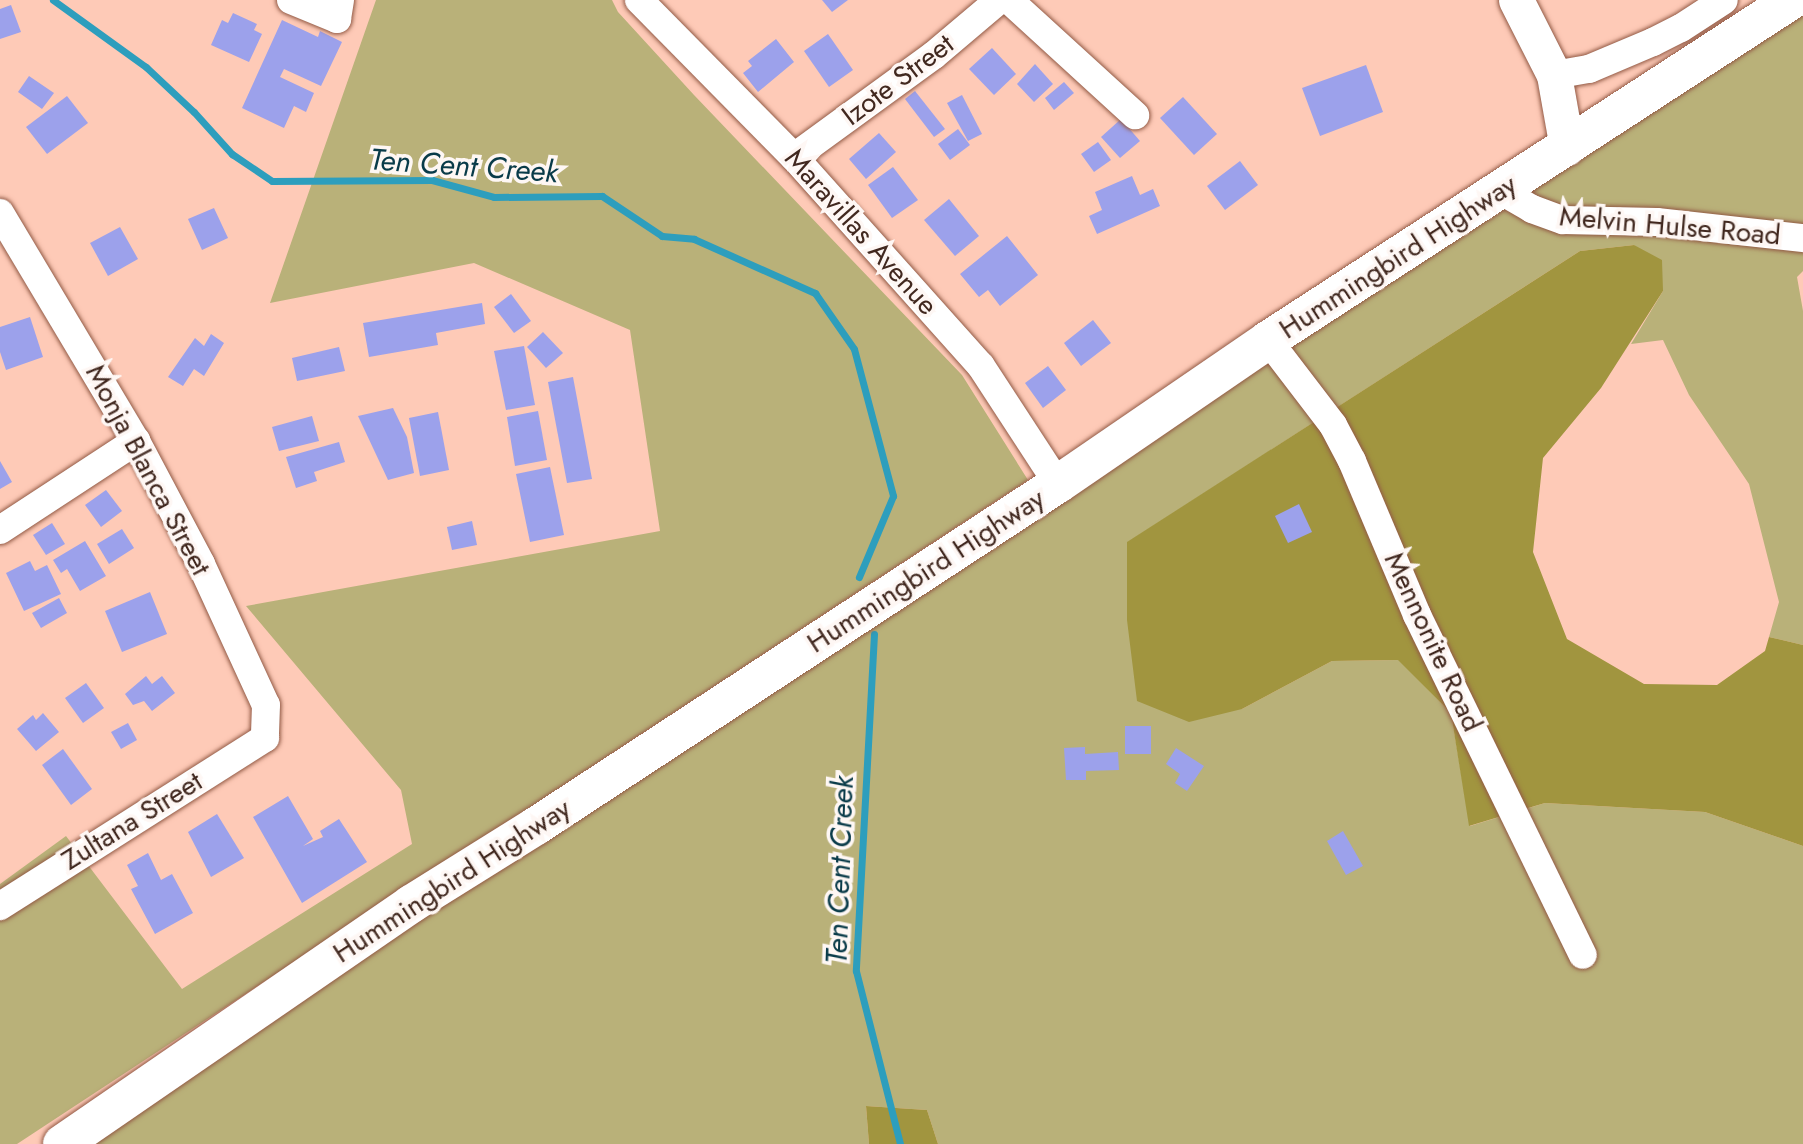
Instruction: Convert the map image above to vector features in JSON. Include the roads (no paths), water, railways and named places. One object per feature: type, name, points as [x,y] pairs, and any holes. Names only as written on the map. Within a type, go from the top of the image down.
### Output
[{"type":"main road","name":"Hummingbird Highway","points":[[62,1144],[411,904],[1058,484],[1268,340],[1792,0]]},
{"type":"street","points":[[291,0],[337,19],[340,0]]},
{"type":"street","name":"Maravillas Avenue","points":[[639,0],[794,157],[981,366],[1058,484]]},
{"type":"street","name":"Izote Street","points":[[794,157],[934,55],[999,0]]},
{"type":"street","points":[[1009,0],[1135,116]]},
{"type":"street","points":[[1516,0],[1554,75],[1567,148]]},
{"type":"street","points":[[1554,75],[1589,69],[1653,42],[1681,28],[1724,0]]},
{"type":"street","name":"Melvin Hulse Road","points":[[1501,191],[1532,209],[1563,220],[1690,224],[1803,238]]},
{"type":"street","name":"Monja Blanca Street","points":[[3,224],[136,441],[201,564],[266,705],[265,738]]},
{"type":"street","name":"Mennonite Road","points":[[1268,340],[1334,425],[1417,615],[1583,954]]},
{"type":"street","points":[[0,530],[136,441]]},
{"type":"street","name":"Zultana Street","points":[[0,906],[265,738]]},
{"type":"waterway","name":"Ten Cent Creek","points":[[53,0],[146,67],[194,112],[232,154],[272,181],[432,180],[494,197],[602,196],[662,236],[694,239],[815,293],[854,349],[893,496],[859,577]]},
{"type":"waterway","name":"Ten Cent Creek","points":[[874,634],[856,971],[900,1144]]}]
